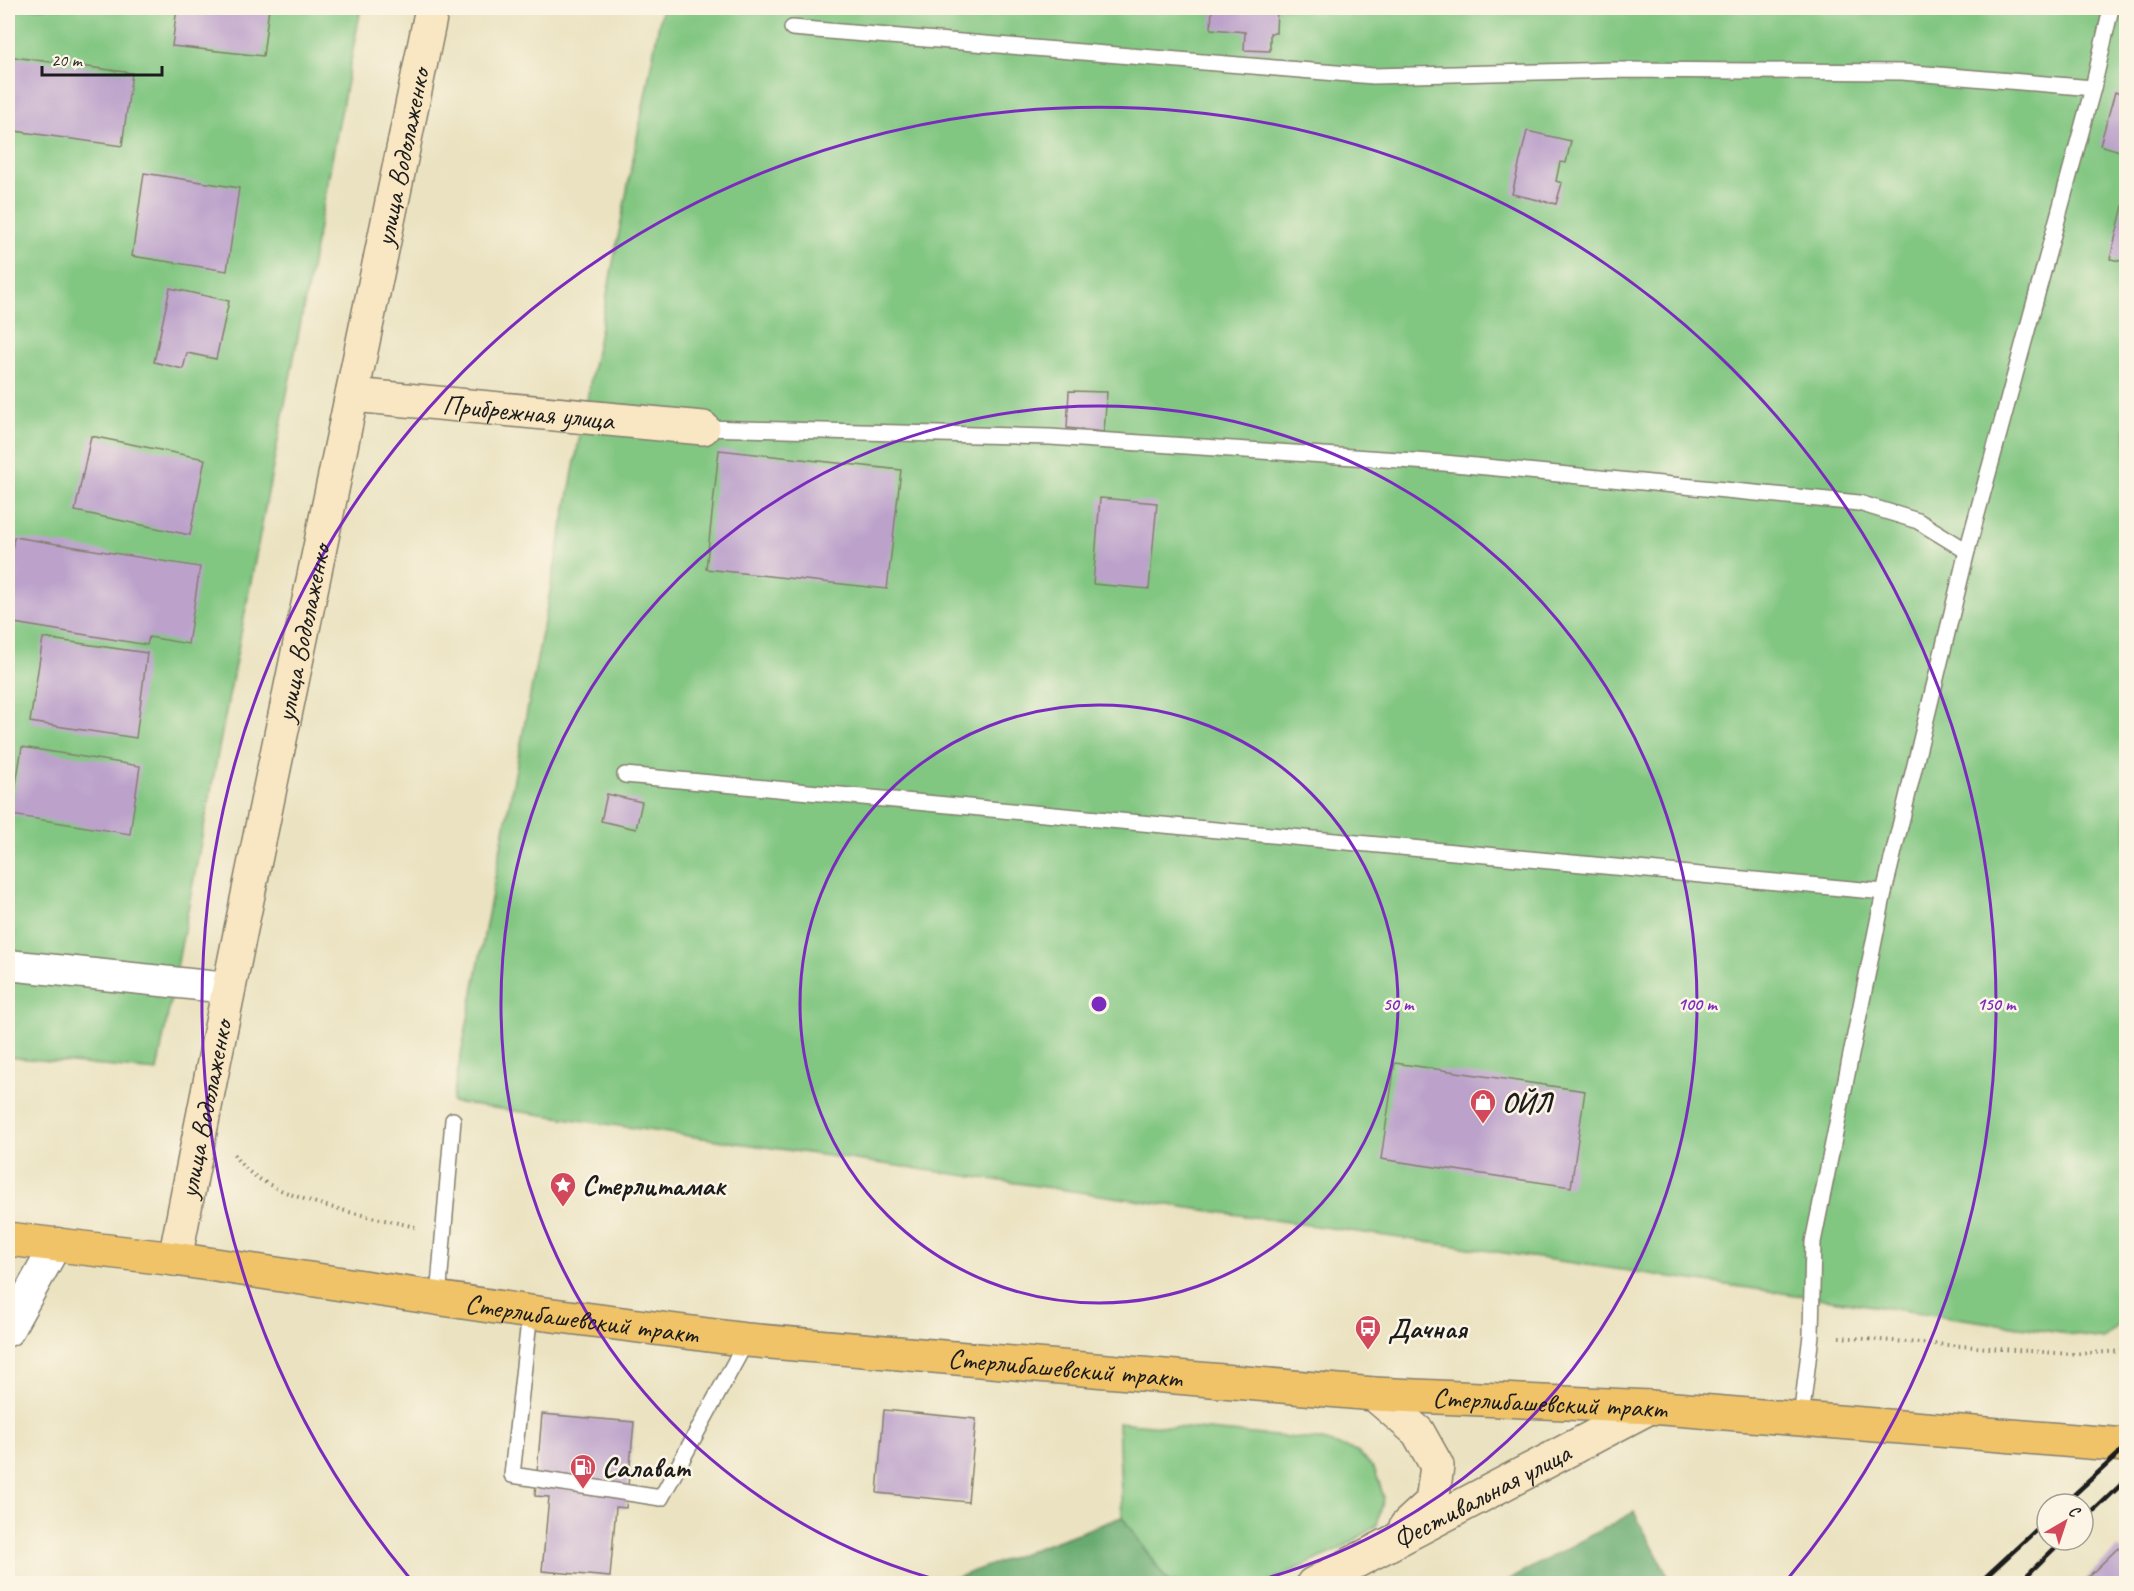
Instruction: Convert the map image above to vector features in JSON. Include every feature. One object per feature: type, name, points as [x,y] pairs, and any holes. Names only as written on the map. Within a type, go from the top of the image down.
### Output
[{"type":"main road","name":"улица Водолаженко","points":[[175,1259],[228,988],[432,8]]},
{"type":"main road","name":"Прибрежная улица","points":[[353,395],[703,428]]},
{"type":"main road","name":"Стерлибашевский тракт","points":[[8,1239],[57,1243],[175,1259],[530,1312],[747,1340],[1374,1394],[1650,1407],[2127,1444]]},
{"type":"main road","points":[[1374,1394],[1418,1432],[1437,1466],[1432,1503],[1389,1542]]},
{"type":"main road","name":"Фестивальная улица","points":[[1313,1584],[1389,1542],[1650,1407]]},
{"type":"street","points":[[8,965],[228,988]]},
{"type":"street","points":[[8,1331],[57,1243]]},
{"type":"lane","points":[[1801,1419],[1811,1335],[1813,1242],[1884,892],[1967,551],[2093,88],[2111,8]]},
{"type":"lane","points":[[792,28],[1372,76],[1618,70],[1902,72],[2093,88]]},
{"type":"lane","points":[[703,428],[1085,440],[1444,463],[1859,503],[1918,521],[1967,551]]},
{"type":"lane","points":[[625,775],[1884,892]]},
{"type":"lane","points":[[438,1298],[453,1120]]},
{"type":"lane","points":[[530,1312],[512,1475],[661,1498],[747,1340]]},
{"type":"path","points":[[231,1148],[237,1160],[257,1178],[292,1196],[421,1228],[444,1230]]},
{"type":"path","points":[[1811,1335],[2070,1354],[2127,1351]]},
{"type":"green space","points":[[8,8],[361,8],[157,1071],[8,1057]]},
{"type":"green space","points":[[662,8],[2126,8],[2126,1318],[2103,1339],[452,1102]]},
{"type":"green space","points":[[1118,1422],[1319,1440],[1357,1451],[1375,1470],[1384,1498],[1377,1525],[1340,1549],[1267,1583],[1169,1583],[1122,1517]]},
{"type":"green space","points":[[1634,1512],[1672,1583],[1503,1583]]},
{"type":"green space","points":[[1122,1517],[1169,1583],[941,1583]]},
{"type":"building","points":[[177,8],[269,8],[263,56],[172,46]]},
{"type":"building","points":[[1212,8],[1277,8],[1276,33],[1270,33],[1270,51],[1244,50],[1245,32],[1211,29]]},
{"type":"building","points":[[14,57],[132,73],[122,146],[8,130],[8,102]]},
{"type":"building","points":[[2115,92],[2126,96],[2126,153],[2100,145]]},
{"type":"building","points":[[1527,131],[1571,141],[1566,163],[1560,162],[1556,181],[1562,183],[1556,204],[1512,194]]},
{"type":"building","points":[[144,173],[239,188],[227,271],[132,256]]},
{"type":"building","points":[[2123,206],[2126,206],[2126,262],[2110,259]]},
{"type":"building","points":[[170,288],[229,301],[216,359],[187,353],[183,369],[154,362]]},
{"type":"building","points":[[1069,391],[1107,392],[1104,432],[1067,428]]},
{"type":"building","points":[[91,436],[205,459],[190,535],[75,511]]},
{"type":"building","points":[[719,450],[901,470],[887,589],[706,569]]},
{"type":"building","points":[[1100,498],[1157,503],[1149,589],[1093,584]]},
{"type":"building","points":[[14,537],[200,567],[188,644],[149,637],[147,645],[8,622],[8,580]]},
{"type":"building","points":[[43,638],[147,653],[136,738],[30,722]]},
{"type":"building","points":[[22,747],[140,766],[130,834],[11,815]]},
{"type":"building","points":[[607,794],[642,802],[636,829],[601,821]]},
{"type":"building","name":"ОЙЛ","points":[[1395,1063],[1585,1091],[1571,1187],[1381,1159]]},
{"type":"building","points":[[884,1410],[976,1419],[968,1502],[877,1493]]},
{"type":"building","points":[[542,1414],[634,1422],[626,1508],[616,1507],[610,1577],[542,1571],[549,1497],[535,1496]]},
{"type":"building","points":[[2118,1548],[2126,1555],[2126,1584],[2087,1584],[2084,1581]]},
{"type":"railway","points":[[2077,1492],[2126,1447]]},
{"type":"railway","points":[[2095,1510],[2126,1480]]},
{"type":"railway","points":[[1978,1584],[2035,1531]]},
{"type":"railway","points":[[2018,1584],[2051,1552]]},
{"type":"place","name":"ОЙЛ","points":[[1483,1125]]},
{"type":"place","name":"Стерлитамак","points":[[563,1208]]},
{"type":"place","name":"Дачная","points":[[1368,1351]]},
{"type":"place","name":"Салават","points":[[583,1490]]}]
